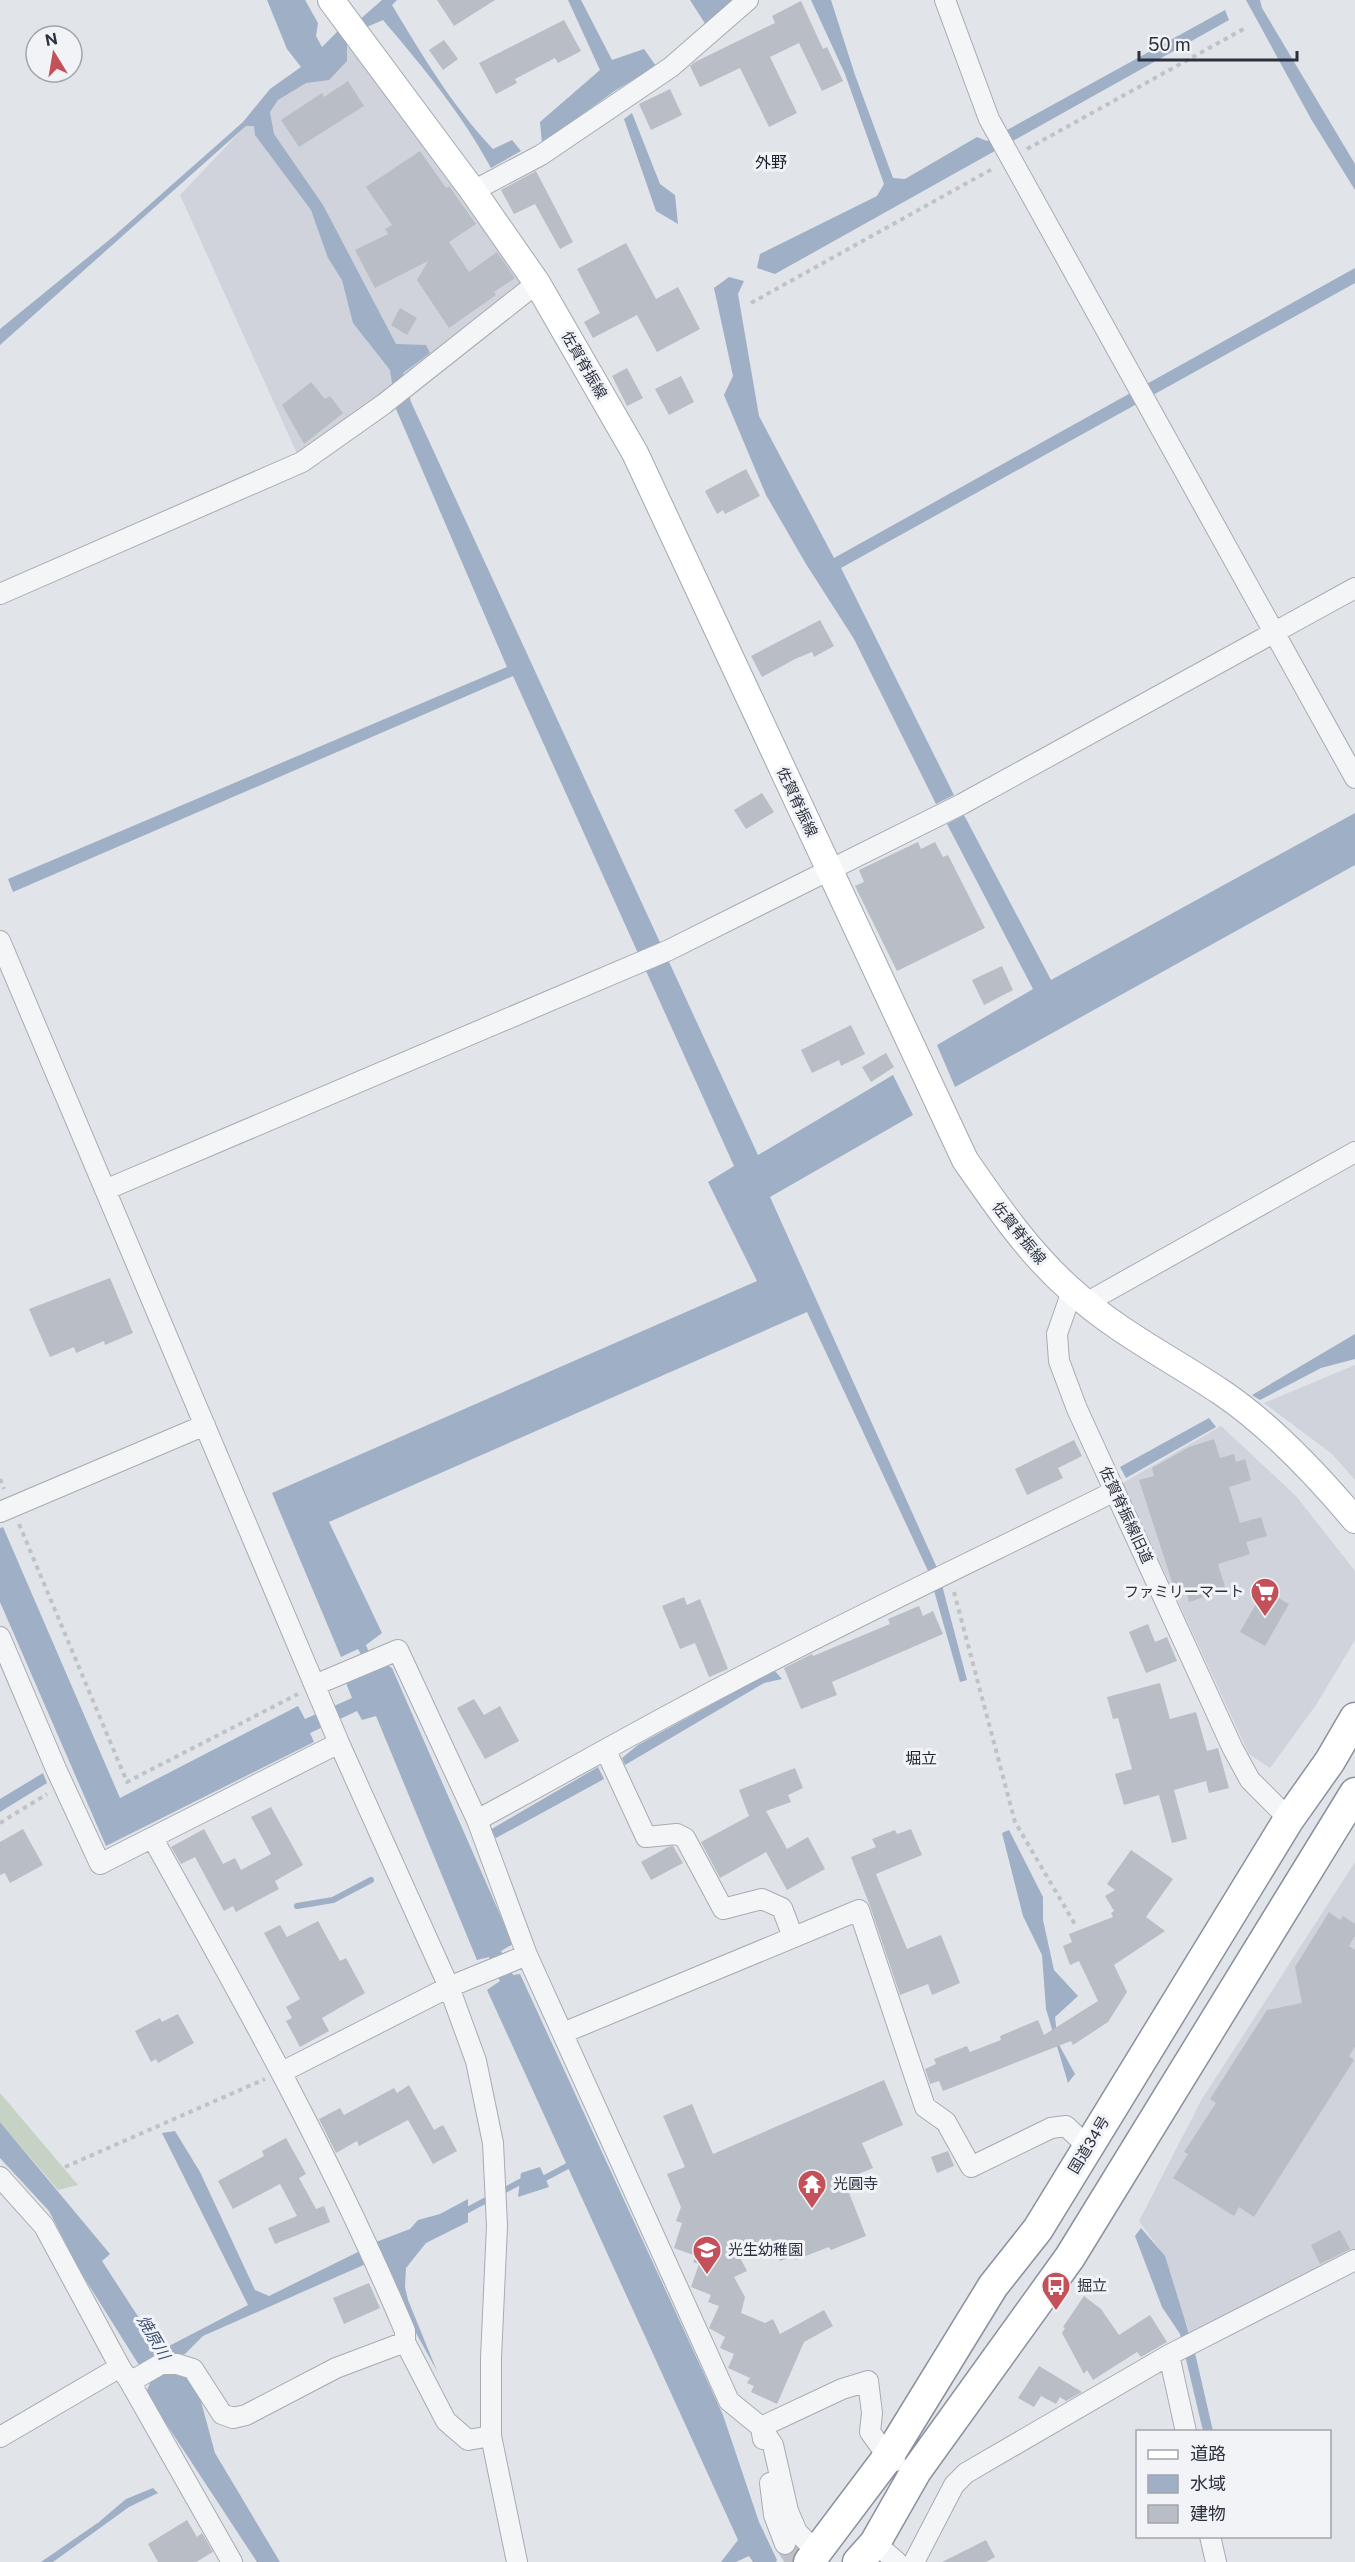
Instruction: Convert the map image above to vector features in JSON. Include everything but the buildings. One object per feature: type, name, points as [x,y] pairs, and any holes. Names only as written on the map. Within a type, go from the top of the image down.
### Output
[{"type":"highway","name":"国道34号","points":[[813,2557],[888,2457],[993,2286],[1038,2229],[1289,1819],[1330,1761],[1355,1718]]},
{"type":"highway","points":[[867,2552],[916,2471],[1070,2258],[1355,1793]]},
{"type":"main road","name":"佐賀脊振線","points":[[331,0],[473,191],[537,283],[635,453],[965,1160],[1006,1219],[1037,1258],[1079,1297],[1132,1338],[1222,1393],[1281,1441],[1329,1489],[1355,1520]]},
{"type":"street","points":[[473,191],[541,155],[670,67],[748,0]]},
{"type":"street","points":[[945,0],[989,119],[1355,778]]},
{"type":"street","points":[[0,594],[302,462],[384,404],[537,283]]},
{"type":"street","points":[[105,1190],[669,950],[962,804],[1355,588]]},
{"type":"street","points":[[0,941],[339,1743],[449,1988],[476,2061],[493,2143],[496,2208],[491,2436],[516,2562]]},
{"type":"street","points":[[1079,1297],[1355,1152]]},
{"type":"street","name":"佐賀脊振線旧道","points":[[1079,1297],[1057,1334],[1059,1361],[1077,1409],[1244,1770],[1250,1780],[1289,1819]]},
{"type":"street","points":[[6,1509],[204,1425]]},
{"type":"street","points":[[477,1820],[737,1678],[1115,1491]]},
{"type":"street","points":[[0,1637],[100,1864],[339,1743]]},
{"type":"street","points":[[315,1685],[398,1650],[477,1820],[527,1954],[729,2402],[761,2427],[773,2445],[788,2511],[797,2532],[813,2557]]},
{"type":"street","points":[[606,1751],[646,1838],[677,1834],[685,1838],[723,1909],[762,1899],[782,1908],[793,1937]]},
{"type":"street","points":[[153,1839],[282,2072],[372,2253],[405,2331],[405,2342],[446,2421],[468,2440],[491,2436]]},
{"type":"street","points":[[562,2033],[859,1910],[926,2107],[946,2122],[971,2167],[1051,2128],[1066,2126],[1088,2147]]},
{"type":"street","points":[[282,2072],[449,1988],[527,1954]]},
{"type":"street","points":[[0,2177],[44,2226],[139,2371],[232,2562]]},
{"type":"street","points":[[914,2562],[954,2486],[966,2474],[1173,2352],[1355,2260]]},
{"type":"street","points":[[0,2436],[139,2371],[177,2364],[193,2369],[222,2414],[233,2418],[246,2415],[336,2368],[405,2342]]},
{"type":"street","points":[[1173,2352],[1186,2430]]},
{"type":"street","points":[[761,2427],[842,2389],[868,2381],[872,2413],[870,2432],[888,2457],[916,2471]]},
{"type":"street","points":[[761,2427],[774,2515],[785,2544]]},
{"type":"street","points":[[1210,2538],[1216,2562]]},
{"type":"street","points":[[867,2552],[897,2562]]},
{"type":"path","points":[[751,303],[1009,154],[1247,27]]},
{"type":"path","points":[[0,1479],[6,1509],[127,1782],[315,1685]]},
{"type":"path","points":[[949,1574],[1015,1822],[1076,1926]]},
{"type":"path","points":[[0,1823],[63,1784]]},
{"type":"path","points":[[65,2167],[282,2072]]},
{"type":"shaded area","points":[[350,45],[525,280],[299,458],[180,195],[274,96]]},
{"type":"shaded area","points":[[1355,1365],[1355,1480],[1332,1454],[1264,1403]]},
{"type":"shaded area","points":[[1221,1426],[1296,1496],[1355,1571],[1355,1640],[1316,1705],[1270,1768],[1249,1754],[1123,1483]]},
{"type":"shaded area","points":[[1355,1862],[1355,2253],[1191,2337],[1160,2250],[1139,2221],[1202,2099]]},
{"type":"green space","points":[[0,2093],[78,2185],[58,2190],[0,2122]]},
{"type":"water","points":[[267,0],[305,0],[318,23],[316,36],[322,47],[339,30],[347,42],[347,61],[329,80],[306,83],[278,100],[270,112],[274,134],[323,205],[396,344],[426,345],[430,353],[403,373],[411,402],[758,1155],[893,1075],[913,1115],[770,1197],[938,1570],[967,1680],[960,1682],[929,1573],[807,1312],[329,1522],[382,1633],[366,1645],[376,1670],[387,1665],[392,1668],[513,1944],[501,1951],[513,1975],[520,1974],[723,2415],[759,2522],[776,2562],[753,2562],[749,2556],[736,2562],[721,2562],[738,2540],[487,1990],[500,1981],[489,1957],[477,1960],[376,1716],[362,1720],[357,1711],[310,1733],[314,1742],[106,1846],[0,1602],[0,1528],[3,1527],[120,1798],[298,1706],[305,1719],[352,1698],[346,1683],[371,1673],[358,1649],[341,1657],[272,1493],[757,1281],[708,1182],[734,1166],[513,676],[13,892],[8,879],[507,667],[396,409],[390,370],[353,323],[342,280],[328,258],[311,210],[255,135],[254,126],[246,126],[0,345],[0,329],[114,236],[243,122],[270,89],[301,67],[287,49]]},
{"type":"water","points":[[382,0],[397,0],[392,5],[451,98],[478,133],[493,149],[512,140],[521,151],[491,168],[480,148],[427,73],[383,20],[362,29],[357,22]]},
{"type":"water","points":[[568,0],[581,0],[612,60],[644,49],[656,66],[616,90],[542,143],[540,122],[600,70]]},
{"type":"water","points":[[690,0],[735,0],[706,25]]},
{"type":"water","points":[[811,0],[831,0],[855,75],[893,178],[905,179],[977,137],[987,141],[1225,10],[1229,20],[775,274],[757,268],[760,254],[877,196],[884,184],[845,74]]},
{"type":"water","points":[[1246,0],[1260,0],[1262,8],[1355,164],[1355,190],[1311,119]]},
{"type":"water","points":[[632,113],[660,184],[675,195],[678,224],[656,211],[624,119]]},
{"type":"water","points":[[1355,268],[1355,283],[841,568],[954,795],[936,804],[854,639],[806,564],[766,495],[724,395],[733,376],[714,288],[729,277],[744,281],[738,294],[759,416],[834,558]]},
{"type":"water","points":[[1355,813],[1355,865],[955,1087],[937,1045],[1033,989],[947,824],[964,815],[1051,980]]},
{"type":"water","points":[[1355,1334],[1355,1359],[1321,1368],[1260,1400],[1252,1395]]},
{"type":"water","points":[[1209,1418],[1216,1427],[1126,1478],[1120,1467]]},
{"type":"water","points":[[774,1670],[782,1679],[764,1683],[625,1765],[622,1758],[638,1745]]},
{"type":"water","points":[[598,1767],[604,1779],[496,1838],[490,1830]]},
{"type":"water","points":[[43,1773],[47,1783],[0,1812],[0,1799]]},
{"type":"water","points":[[1009,1830],[1043,1897],[1043,1920],[1054,1970],[1078,1996],[1055,2017],[1058,2043],[1075,2074],[1068,2083],[1046,2009],[1042,1955],[1023,1916],[1002,1833]]},
{"type":"water","points":[[0,2122],[110,2254],[102,2261],[152,2338],[165,2372],[191,2379],[200,2398],[215,2453],[280,2562],[257,2562],[146,2393],[152,2378],[145,2363],[139,2365],[80,2271],[49,2211],[0,2158]]},
{"type":"water","points":[[175,2131],[200,2172],[255,2290],[269,2296],[364,2249],[368,2263],[203,2336],[185,2354],[169,2356],[169,2346],[248,2305],[162,2133]]},
{"type":"water","points":[[540,2167],[549,2187],[518,2197],[521,2173]]},
{"type":"water","points":[[468,2199],[468,2222],[426,2243],[406,2268],[405,2287],[408,2300],[437,2371],[405,2313],[393,2277],[376,2242],[410,2229],[418,2220],[440,2214]]},
{"type":"water","points":[[1141,2228],[1165,2256],[1195,2353],[1213,2430],[1203,2430],[1180,2334],[1162,2307],[1135,2236]]},
{"type":"water","points":[[153,2488],[158,2493],[129,2507],[53,2562],[41,2562],[99,2522],[126,2499]]},
{"type":"waterway","points":[[297,1906],[333,1900],[371,1880]]},
{"type":"waterway","points":[[538,2179],[545,2178],[575,2162]]},
{"type":"waterway","points":[[462,2213],[520,2182],[528,2181]]},
{"type":"tunnel","points":[[785,2544],[796,2562]]},
{"type":"place","name":"ファミリーマート","points":[[1265,1618]]},
{"type":"place","name":"光圓寺","points":[[812,2210]]},
{"type":"place","name":"光生幼稚園","points":[[707,2276]]},
{"type":"place","name":"掘立","points":[[1056,2312]]},
{"type":"district","name":"外野","points":[[771,162]]},
{"type":"district","name":"堀立","points":[[921,1758]]},
{"type":"water label","name":"焼原川","points":[[154,2337]]}]
